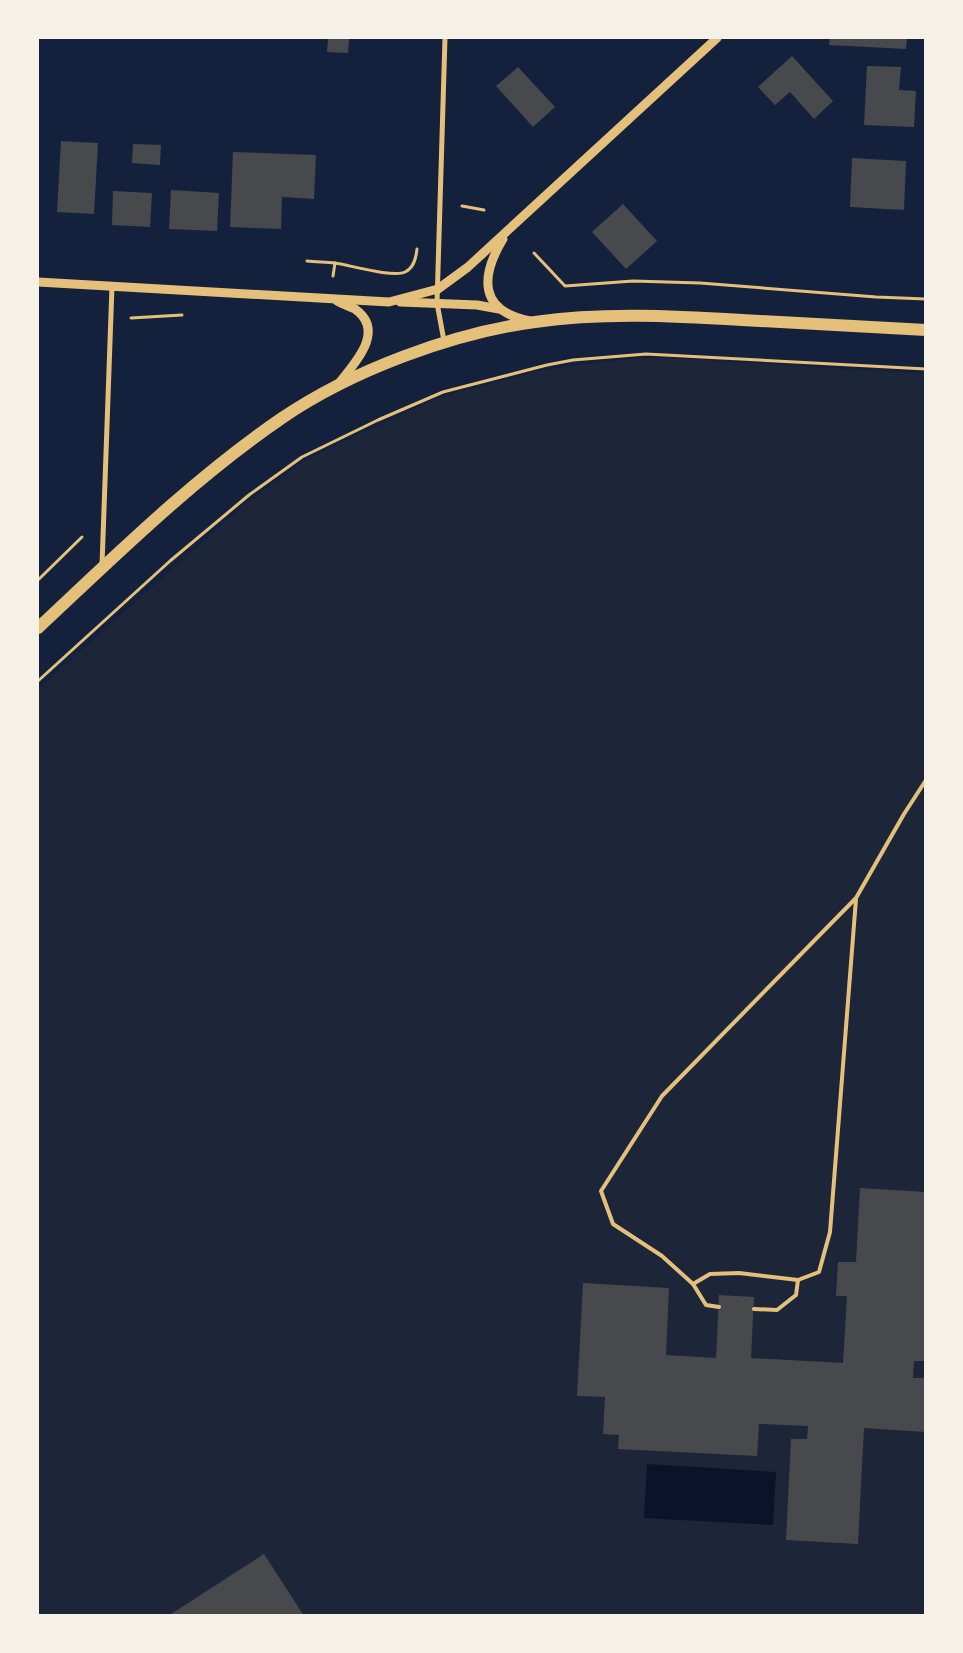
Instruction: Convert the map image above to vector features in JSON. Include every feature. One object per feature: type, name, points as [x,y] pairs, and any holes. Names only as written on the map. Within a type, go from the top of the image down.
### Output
[{"type":"main road","points":[[38,628],[144,528],[224,462],[283,418],[337,385],[393,361],[444,343],[481,332],[535,322],[617,316],[676,316],[926,330]]},
{"type":"street","points":[[444,343],[437,303],[445,38]]},
{"type":"street","points":[[390,302],[438,289],[468,267],[717,38]]},
{"type":"street","points":[[499,309],[491,298],[487,281],[489,266],[508,231]]},
{"type":"street","points":[[38,282],[332,299],[478,305],[499,309],[518,318],[535,322]]},
{"type":"street","points":[[102,568],[112,286]]},
{"type":"street","points":[[332,299],[354,309],[364,318],[368,330],[366,347],[337,385]]},
{"type":"lane","points":[[719,1307],[706,1305],[693,1284],[662,1256],[613,1224],[601,1191],[662,1096],[856,898],[904,814],[926,780]]},
{"type":"lane","points":[[693,1284],[710,1274],[739,1273],[798,1280],[819,1272],[830,1232],[856,898]]},
{"type":"lane","points":[[754,1309],[777,1310],[796,1294],[798,1280]]},
{"type":"path","points":[[462,206],[484,210]]},
{"type":"path","points":[[307,261],[334,263],[394,274],[404,273],[416,260],[417,249]]},
{"type":"path","points":[[534,252],[565,286],[633,281],[700,283],[876,297],[926,299]]},
{"type":"path","points":[[333,276],[334,263]]},
{"type":"path","points":[[130,318],[182,315]]},
{"type":"path","points":[[38,681],[170,562],[249,495],[302,457],[378,420],[442,392],[573,360],[646,354],[926,369]]},
{"type":"path","points":[[38,580],[82,538]]},
{"type":"shaded area","points":[[654,357],[925,374],[925,1615],[38,1616],[38,689],[250,500],[307,459],[440,397],[544,370]]},
{"type":"shaded area","points":[[647,1464],[776,1472],[773,1525],[644,1518]]},
{"type":"building","points":[[328,38],[349,38],[348,53],[327,52]]},
{"type":"building","points":[[830,38],[907,38],[906,49],[829,45]]},
{"type":"building","points":[[792,56],[833,101],[814,119],[790,92],[775,105],[758,87]]},
{"type":"building","points":[[867,66],[901,67],[899,90],[916,91],[914,127],[864,125]]},
{"type":"building","points":[[518,67],[555,107],[533,127],[496,86]]},
{"type":"building","points":[[61,141],[98,143],[94,214],[57,212]]},
{"type":"building","points":[[133,144],[161,145],[160,165],[132,163]]},
{"type":"building","points":[[233,152],[316,155],[314,199],[282,197],[281,229],[230,227]]},
{"type":"building","points":[[852,158],[906,161],[904,210],[850,207]]},
{"type":"building","points":[[171,190],[219,193],[217,231],[169,229]]},
{"type":"building","points":[[113,191],[152,193],[150,227],[112,225]]},
{"type":"building","points":[[623,204],[657,241],[626,269],[592,232]]},
{"type":"building","points":[[860,1188],[926,1192],[926,1361],[914,1361],[913,1378],[926,1378],[926,1432],[864,1428],[858,1544],[786,1540],[791,1439],[807,1439],[808,1426],[759,1424],[757,1456],[618,1449],[619,1435],[603,1434],[605,1397],[577,1396],[583,1283],[669,1288],[666,1355],[716,1358],[719,1295],[754,1297],[751,1358],[843,1363],[847,1296],[836,1296],[838,1262],[856,1262]]},
{"type":"building","points":[[264,1554],[304,1616],[168,1616]]}]
